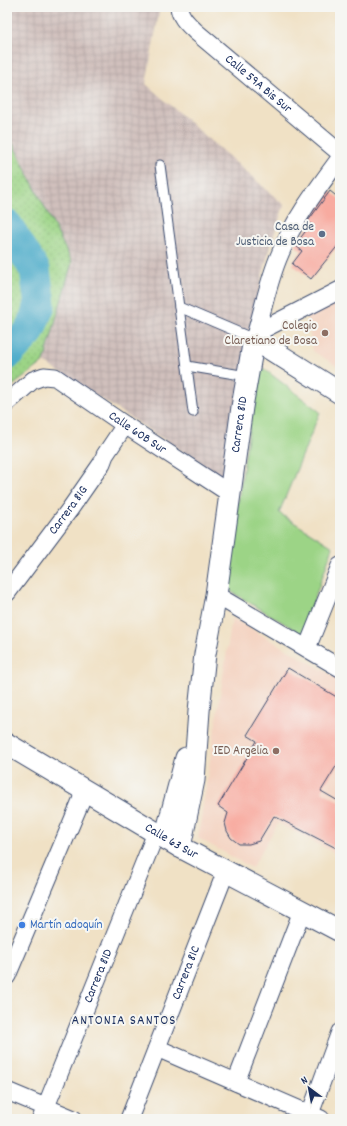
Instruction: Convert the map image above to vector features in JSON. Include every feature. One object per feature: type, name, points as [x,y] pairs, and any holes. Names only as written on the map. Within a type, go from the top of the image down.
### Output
[{"type":"street","name":"Calle 59A Bis Sur","points":[[179,10],[184,20],[195,31],[340,153]]},
{"type":"street","name":"Carrera 81D","points":[[44,1113],[194,780],[205,654],[216,595],[229,493],[247,376],[255,336],[272,276],[280,254],[306,206],[340,158]]},
{"type":"street","points":[[340,290],[255,336],[340,393]]},
{"type":"street","name":"Calle 60B Sur","points":[[7,403],[32,380],[44,376],[55,377],[229,493]]},
{"type":"street","name":"Carrera 81G","points":[[7,593],[70,509],[102,463],[105,455],[125,425]]},
{"type":"street","points":[[307,648],[340,566]]},
{"type":"street","points":[[216,595],[340,668]]},
{"type":"street","name":"Calle 63 Sur","points":[[8,749],[167,839],[340,931]]},
{"type":"street","points":[[7,976],[84,791]]},
{"type":"street","name":"Carrera 81C","points":[[129,1119],[226,871]]},
{"type":"street","points":[[236,1082],[302,911]]},
{"type":"street","points":[[157,1048],[315,1116],[340,1032]]},
{"type":"street","points":[[7,1091],[44,1113],[74,1119]]},
{"type":"lane","points":[[160,165],[193,412]]},
{"type":"lane","points":[[179,307],[255,336]]},
{"type":"lane","points":[[187,366],[247,376]]},
{"type":"shaded area","points":[[7,7],[160,7],[146,84],[284,205],[270,246],[248,336],[227,480],[44,362],[72,262],[7,132]]},
{"type":"shaded area","name":"Colegio Claretiano de Bosa","points":[[340,298],[340,368],[313,351],[306,315]]},
{"type":"shaded area","name":"IED Argelia","points":[[232,618],[340,680],[340,856],[278,823],[252,868],[198,838]]},
{"type":"green space","points":[[7,132],[72,262],[44,362],[7,390]]},
{"type":"green space","points":[[259,365],[320,412],[279,513],[333,547],[302,634],[225,588]]},
{"type":"building","name":"Casa de Justicia de Bosa","points":[[330,191],[340,199],[340,243],[311,279],[292,264],[302,251],[295,245],[311,224],[308,221]]},
{"type":"building","points":[[288,668],[340,699],[340,760],[321,791],[340,802],[340,850],[274,816],[259,841],[249,844],[239,844],[231,838],[227,831],[225,823],[228,813],[218,806],[257,741],[247,735]]},
{"type":"waterway","points":[[7,225],[35,270],[40,305],[29,332],[7,355]]},
{"type":"place","name":"Casa de Justicia de Bosa","points":[[322,234]]},
{"type":"place","name":"Colegio Claretiano de Bosa","points":[[325,333]]},
{"type":"place","name":"IED Argelia","points":[[276,751]]},
{"type":"place","name":"Martín adoquín","points":[[22,925]]},
{"type":"district","name":"ANTONIA SANTOS","points":[[124,1021]]}]
